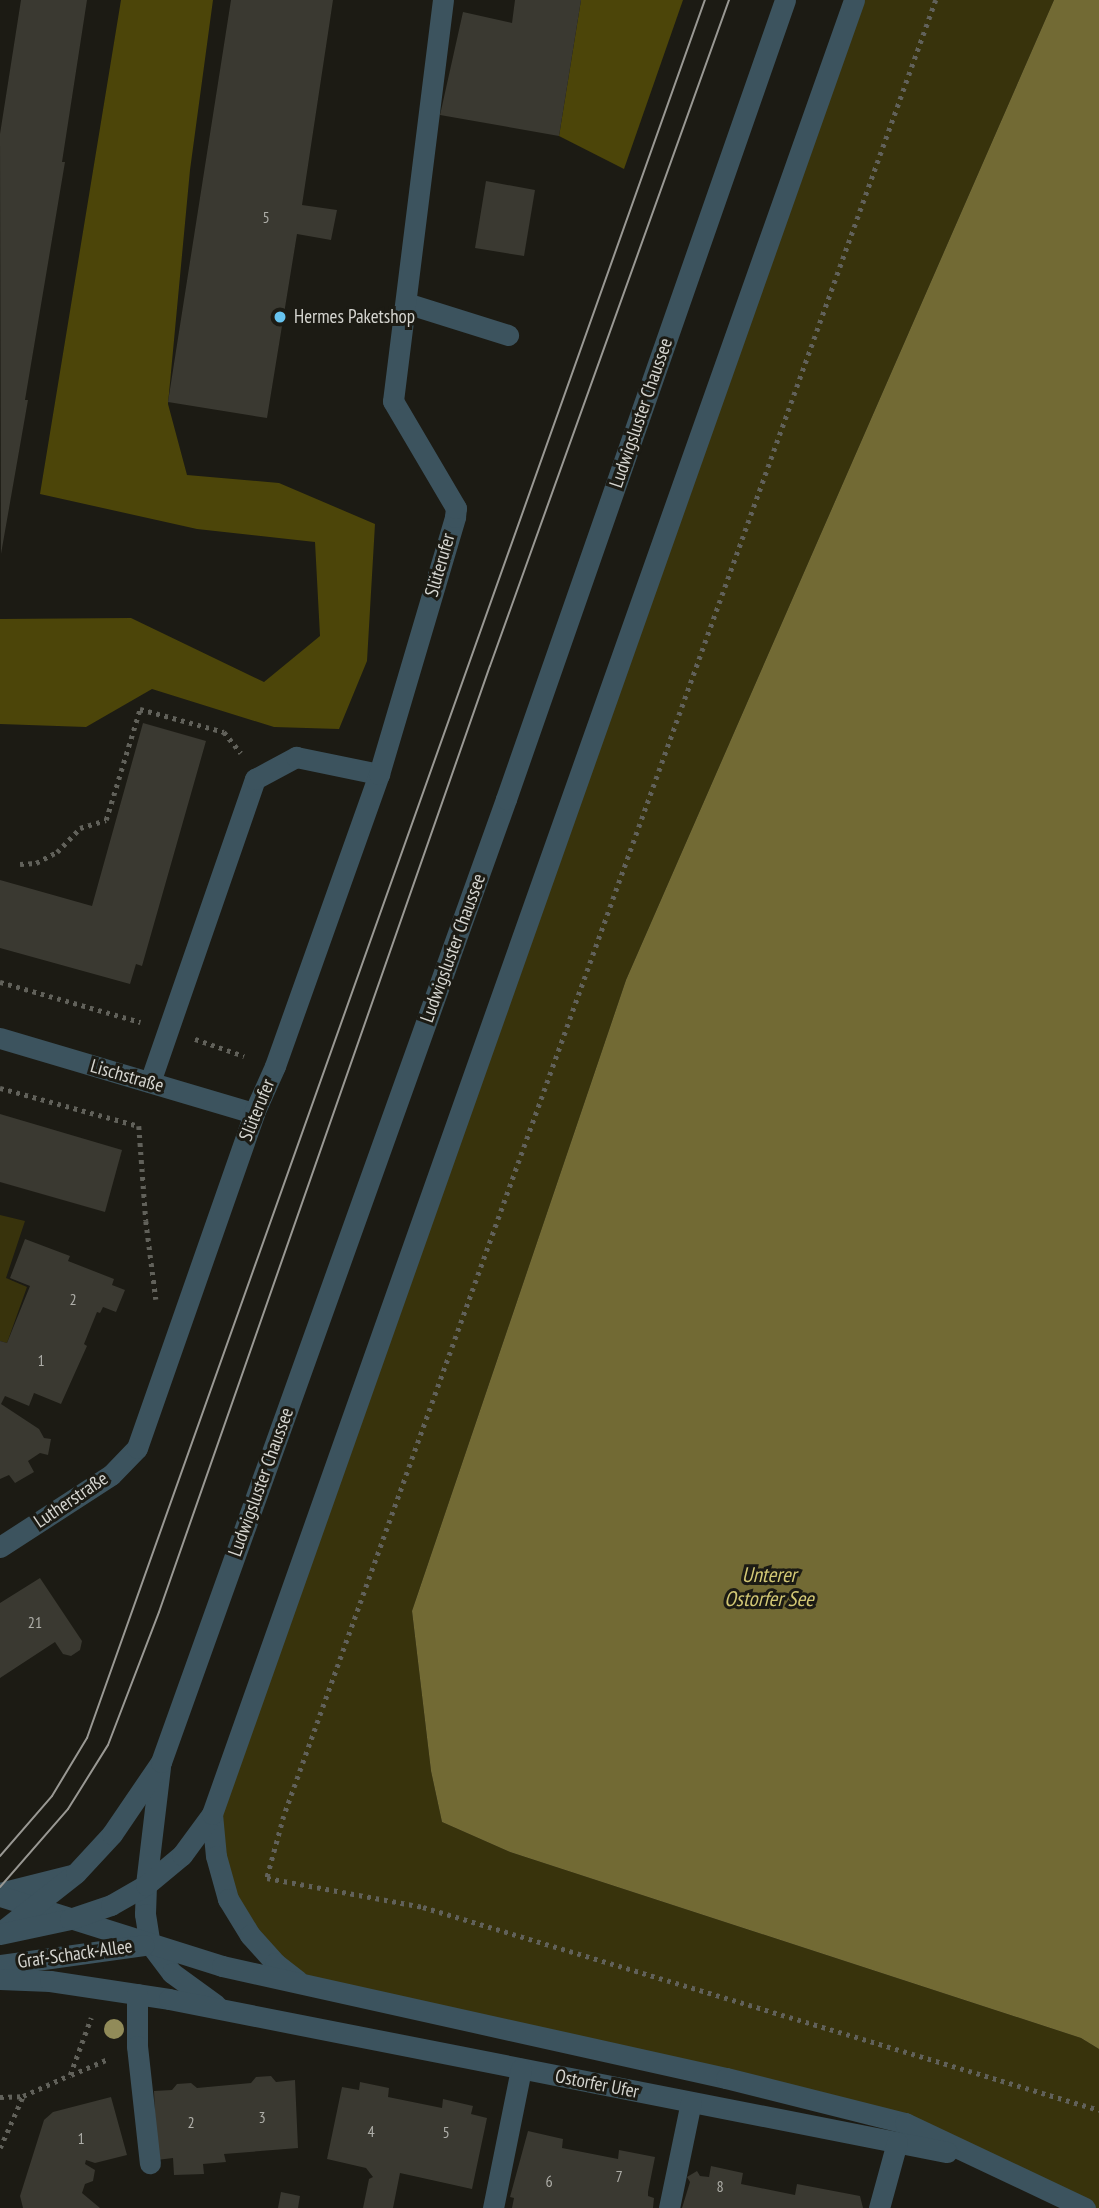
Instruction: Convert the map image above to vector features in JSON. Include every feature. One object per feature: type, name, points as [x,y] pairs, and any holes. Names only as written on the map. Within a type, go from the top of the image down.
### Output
[{"type":"street","points":[[443,0],[405,303],[508,335]]},
{"type":"street","name":"Ludwigsluster Chaussee","points":[[0,1933],[76,1873],[112,1834],[161,1762],[506,799],[785,0]]},
{"type":"street","points":[[212,1814],[853,0]]},
{"type":"street","name":"Slüterufer","points":[[137,1448],[254,1113],[275,1066],[379,774],[454,517],[456,508],[393,401],[405,303]]},
{"type":"street","points":[[150,1082],[255,779],[296,757],[379,774]]},
{"type":"street","name":"Lischstraße","points":[[0,1038],[254,1113]]},
{"type":"street","name":"Lutherstraße","points":[[0,1548],[111,1475],[137,1448]]},
{"type":"street","name":"Ostorfer Ufer","points":[[161,1762],[146,1885],[145,1914],[150,1944],[172,1973],[222,2010]]},
{"type":"street","name":"Ostorfer Ufer","points":[[212,1814],[216,1856],[228,1899],[250,1935],[275,1963],[305,1987]]},
{"type":"street","name":"Graf-Schack-Allee","points":[[0,1933],[69,1919],[111,1905],[146,1885],[182,1855],[212,1814]]},
{"type":"street","points":[[0,1894],[76,1873]]},
{"type":"street","name":"Ostorfer Ufer","points":[[0,1894],[35,1908],[150,1944],[305,1987],[726,2078],[905,2123],[1055,2200],[1085,2208]]},
{"type":"street","name":"Graf-Schack-Allee","points":[[0,1965],[150,1944]]},
{"type":"street","name":"Graf-Schack-Allee","points":[[0,1979],[50,1980]]},
{"type":"street","name":"Ostorfer Ufer","points":[[50,1980],[222,2010],[973,2157]]},
{"type":"street","points":[[137,1994],[137,2046],[150,2163]]},
{"type":"street","points":[[493,2208],[521,2069]]},
{"type":"street","points":[[669,2208],[691,2102]]},
{"type":"street","points":[[879,2208],[897,2142]]},
{"type":"path","points":[[936,0],[284,1816],[267,1878],[423,1907],[1099,2110]]},
{"type":"path","points":[[20,864],[36,863],[57,852],[80,828],[106,820],[140,709],[224,732],[239,748],[244,762]]},
{"type":"path","points":[[0,982],[168,1030],[244,1056]]},
{"type":"path","points":[[0,1088],[139,1126],[146,1221],[157,1304]]},
{"type":"path","points":[[0,2097],[23,2095],[70,2075],[102,1988]]},
{"type":"path","points":[[0,2148],[23,2095]]},
{"type":"shaded area","points":[[121,0],[213,0],[190,170],[168,404],[187,475],[279,483],[375,524],[367,661],[339,729],[274,727],[152,689],[86,727],[0,724],[0,619],[131,618],[264,682],[320,636],[315,542],[197,529],[40,494]]},
{"type":"shaded area","points":[[581,0],[683,0],[624,169],[559,136]]},
{"type":"shaded area","points":[[854,0],[1054,0],[626,980],[412,1611],[431,1771],[442,1822],[510,1852],[1081,2038],[1099,2049],[1099,2208],[1085,2208],[905,2123],[305,1987],[228,1899],[212,1814]]},
{"type":"shaded area","points":[[0,1215],[25,1221],[6,1278],[27,1287],[7,1343],[0,1341]]},
{"type":"water","name":"Unterer Ostorfer See","points":[[1054,0],[1099,0],[1099,2049],[1081,2038],[510,1852],[442,1822],[431,1771],[412,1611],[626,980]]},
{"type":"building","points":[[21,0],[87,0],[62,162],[65,162],[1,554],[0,134]]},
{"type":"building","points":[[231,0],[333,0],[302,205],[337,210],[331,240],[297,234],[267,418],[168,402]]},
{"type":"building","points":[[515,0],[581,0],[559,136],[440,115],[463,12],[512,23]]},
{"type":"building","points":[[486,181],[535,190],[524,256],[475,248]]},
{"type":"building","points":[[143,723],[206,741],[142,966],[136,964],[130,984],[0,948],[0,880],[92,906]]},
{"type":"building","points":[[0,1114],[122,1150],[105,1212],[0,1182]]},
{"type":"building","points":[[25,1239],[70,1256],[68,1261],[114,1279],[112,1285],[125,1290],[116,1312],[103,1307],[100,1313],[97,1312],[84,1344],[87,1346],[61,1404],[34,1393],[29,1406],[5,1396],[1,1404],[39,1429],[44,1438],[51,1439],[48,1455],[40,1453],[28,1461],[34,1472],[15,1483],[9,1475],[0,1479],[0,1341],[7,1343],[30,1286],[10,1278]]},
{"type":"building","points":[[40,1578],[82,1641],[80,1650],[71,1656],[63,1654],[55,1642],[0,1678],[0,1603]]},
{"type":"building","points":[[271,2076],[276,2082],[295,2080],[298,2148],[224,2154],[226,2162],[203,2164],[204,2174],[174,2175],[173,2158],[157,2160],[154,2091],[172,2090],[177,2084],[191,2083],[197,2088],[251,2083],[256,2077]]},
{"type":"building","points":[[360,2082],[389,2088],[388,2097],[442,2108],[443,2099],[473,2106],[471,2114],[487,2118],[472,2189],[400,2173],[393,2208],[363,2208],[369,2179],[373,2177],[366,2168],[327,2159],[342,2087],[359,2090]]},
{"type":"building","points":[[111,2097],[127,2155],[95,2163],[86,2160],[85,2164],[95,2170],[93,2181],[85,2184],[82,2193],[100,2208],[23,2208],[20,2196],[44,2120],[53,2112]]},
{"type":"building","points":[[528,2131],[563,2139],[562,2148],[618,2159],[619,2150],[655,2157],[648,2192],[648,2196],[654,2198],[653,2208],[512,2208],[514,2198],[510,2197]]},
{"type":"building","points":[[711,2166],[743,2173],[741,2184],[795,2195],[797,2184],[860,2196],[863,2208],[682,2208],[690,2182],[687,2177],[697,2171],[700,2176],[709,2177]]},
{"type":"building","points":[[281,2192],[300,2196],[298,2208],[278,2208]]},
{"type":"tram line","points":[[0,1856],[52,1796],[87,1738],[705,0]]},
{"type":"tram line","points":[[0,1887],[68,1809],[108,1745],[159,1612],[490,666],[729,0]]},
{"type":"place","name":"Hermes Paketshop","points":[[280,317]]}]
